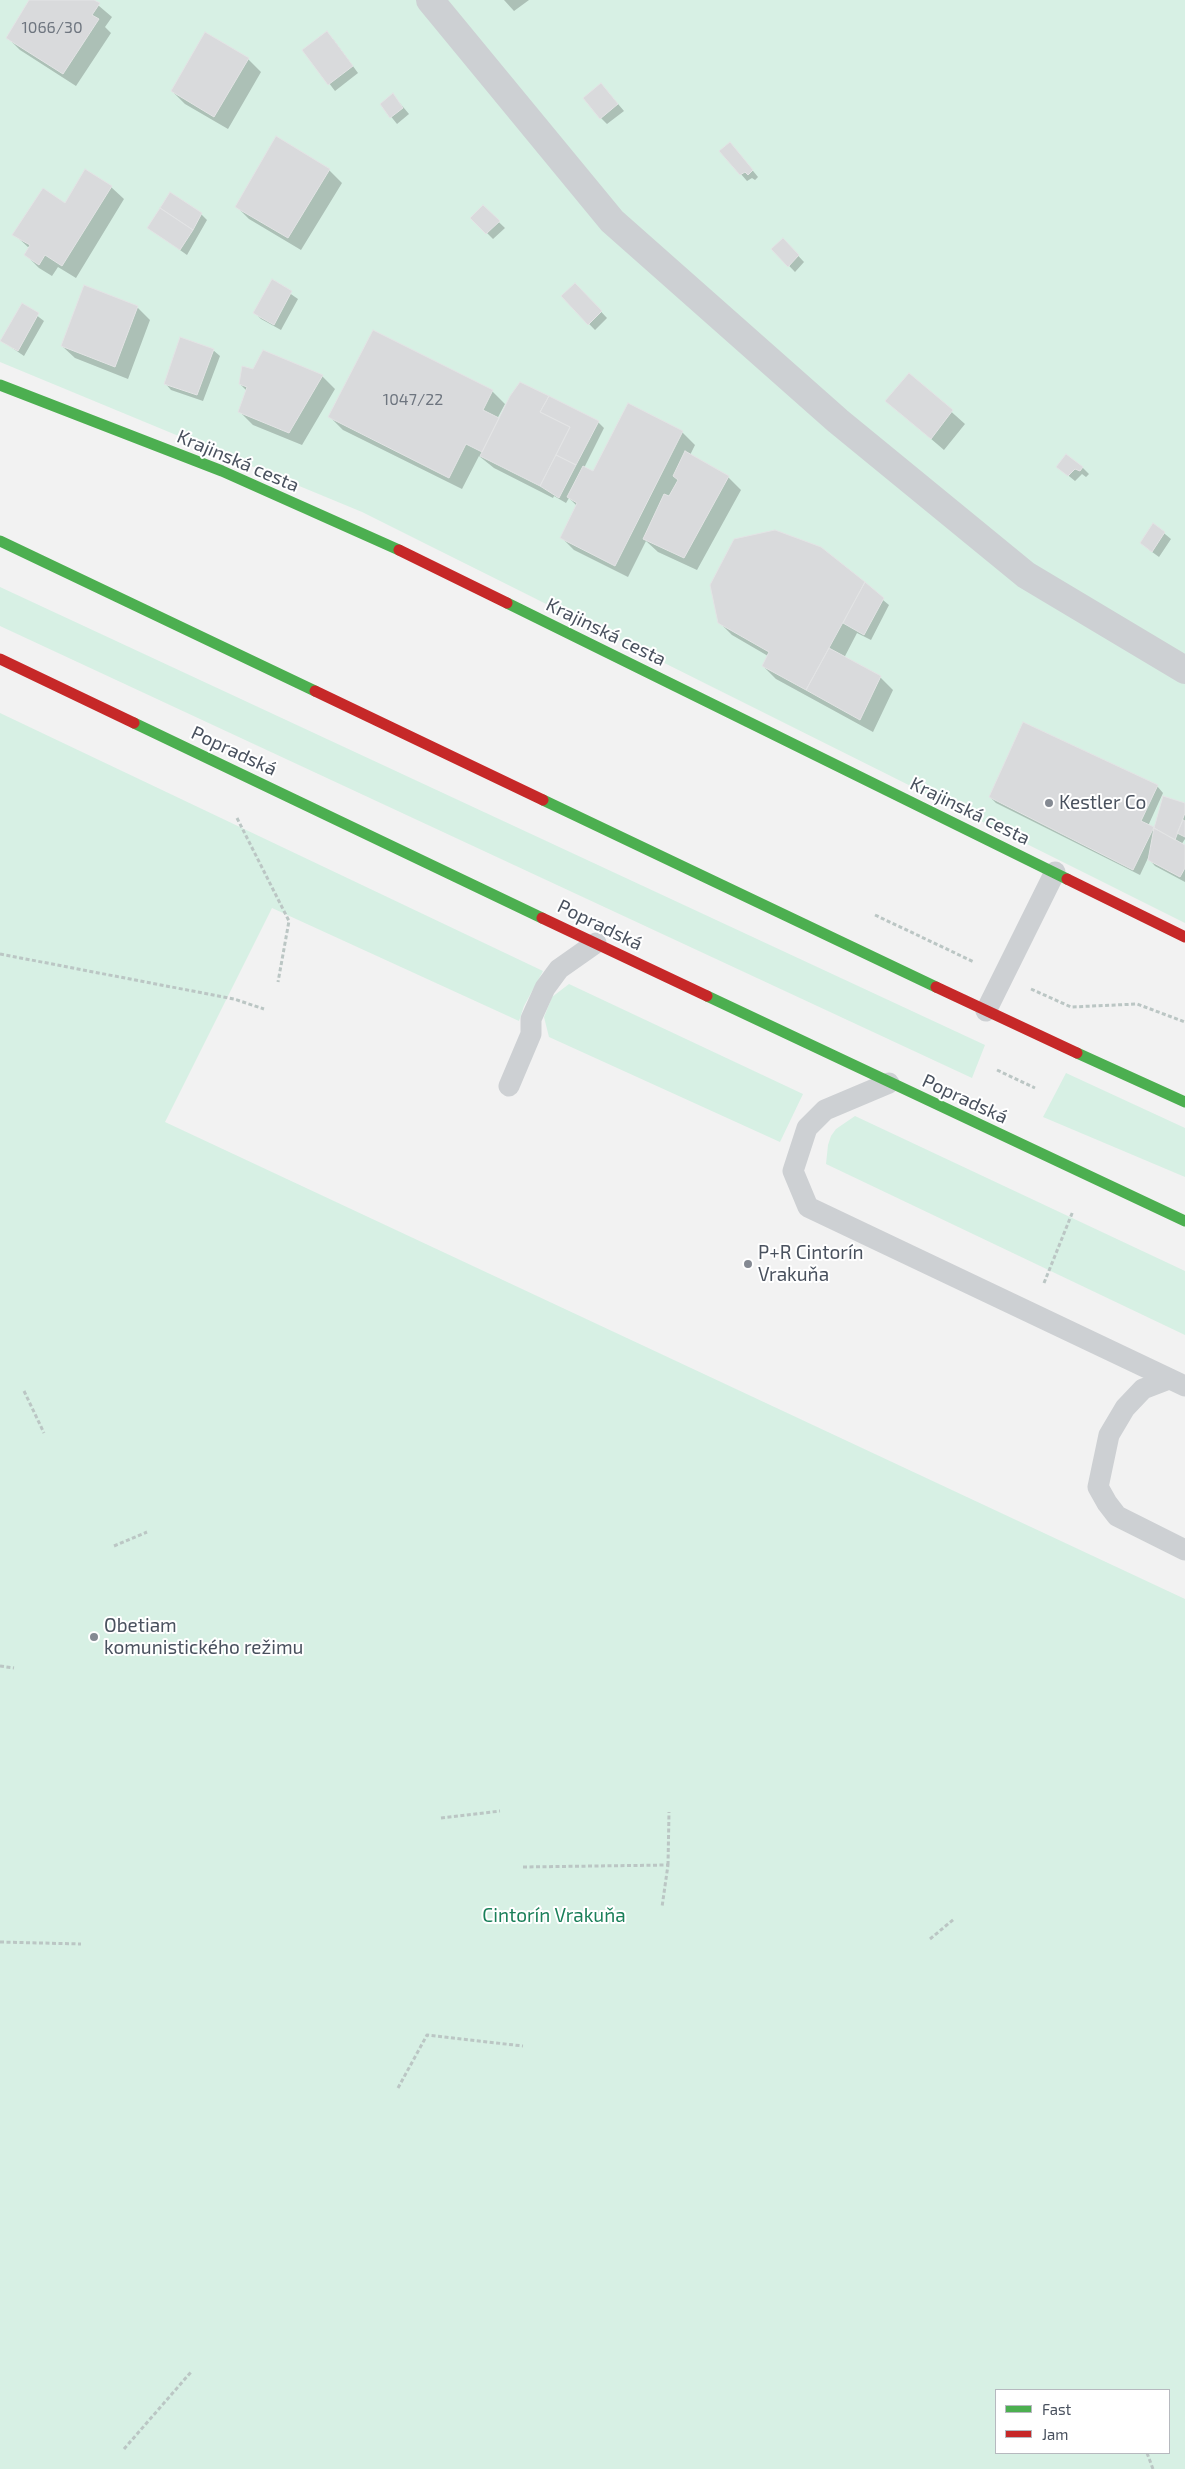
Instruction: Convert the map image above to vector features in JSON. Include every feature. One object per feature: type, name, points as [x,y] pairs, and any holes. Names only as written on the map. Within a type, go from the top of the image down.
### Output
[{"type":"main road","name":"Krajinská cesta","points":[[0,385],[222,471],[388,544],[1185,937]]},
{"type":"main road","points":[[0,541],[986,1011],[1185,1102]]},
{"type":"main road","name":"Popradská","points":[[0,659],[889,1083],[1185,1221]]},
{"type":"street","points":[[430,0],[612,221],[838,421],[1026,575],[1185,670]]},
{"type":"lane","points":[[986,1011],[1055,872]]},
{"type":"lane","points":[[509,1086],[531,1034],[531,1019],[545,988],[559,969],[596,943]]},
{"type":"lane","points":[[889,1083],[825,1110],[807,1128],[793,1171],[808,1207],[1177,1382]]},
{"type":"lane","points":[[1177,1382],[1143,1390],[1125,1408],[1109,1435],[1098,1487],[1106,1503],[1118,1516],[1185,1550]]},
{"type":"path","points":[[237,818],[288,921],[278,982]]},
{"type":"path","points":[[875,915],[1071,1007],[1137,1004],[1185,1022]]},
{"type":"path","points":[[0,954],[234,1000],[264,1008]]},
{"type":"path","points":[[997,1070],[1035,1088]]},
{"type":"path","points":[[1046,1279],[1073,1211]]},
{"type":"path","points":[[24,1391],[44,1434]]},
{"type":"path","points":[[114,1546],[147,1532]]},
{"type":"path","points":[[0,1666],[14,1668]]},
{"type":"path","points":[[441,1818],[500,1811]]},
{"type":"path","points":[[662,1907],[668,1865],[669,1812]]},
{"type":"path","points":[[523,1867],[668,1865]]},
{"type":"path","points":[[930,1939],[954,1919]]},
{"type":"path","points":[[0,1942],[81,1944]]},
{"type":"path","points":[[398,2088],[428,2035],[524,2046]]},
{"type":"path","points":[[124,2449],[191,2372]]},
{"type":"path","points":[[1147,2454],[1152,2469]]},
{"type":"green space","points":[[0,0],[1185,0],[1185,923],[362,512],[0,362]]},
{"type":"green space","points":[[0,587],[985,1045],[972,1078],[0,626]]},
{"type":"green space","name":"Cintorín Vrakuňa","points":[[0,713],[543,971],[524,1006],[519,1021],[272,908],[165,1122],[1185,1599],[1185,2469],[0,2469]]},
{"type":"green space","points":[[569,984],[803,1094],[780,1142],[549,1037],[544,1017],[552,997]]},
{"type":"green space","points":[[1066,1073],[1185,1128],[1185,1177],[1043,1117]]},
{"type":"green space","points":[[855,1116],[1185,1271],[1185,1335],[826,1164],[831,1136],[836,1129]]},
{"type":"building","points":[[29,0],[94,0],[100,3],[92,15],[99,19],[63,74],[6,38]]},
{"type":"building","points":[[327,31],[353,66],[328,85],[302,50]]},
{"type":"building","points":[[205,32],[249,58],[214,117],[171,91]]},
{"type":"building","points":[[601,83],[618,104],[600,119],[583,98]]},
{"type":"building","points":[[393,93],[403,108],[390,118],[380,104]]},
{"type":"building","points":[[276,136],[330,169],[288,238],[235,207]]},
{"type":"building","points":[[730,142],[753,170],[748,175],[745,172],[740,175],[719,151]]},
{"type":"building","points":[[85,169],[112,186],[62,266],[45,255],[39,265],[24,255],[30,245],[12,235],[43,188],[65,203]]},
{"type":"building","points":[[170,192],[202,213],[193,230],[160,208]]},
{"type":"building","points":[[483,205],[500,221],[486,234],[470,218]]},
{"type":"building","points":[[160,208],[193,230],[180,250],[147,228]]},
{"type":"building","points":[[783,238],[799,255],[788,267],[771,249]]},
{"type":"building","points":[[272,279],[292,291],[274,325],[253,313]]},
{"type":"building","points":[[575,283],[602,311],[588,325],[561,296]]},
{"type":"building","points":[[84,285],[138,306],[115,367],[61,346]]},
{"type":"building","points":[[22,303],[39,313],[18,351],[0,341]]},
{"type":"building","points":[[373,330],[493,390],[483,410],[499,418],[482,452],[466,444],[449,478],[328,417]]},
{"type":"building","points":[[180,337],[214,349],[197,395],[164,384]]},
{"type":"building","points":[[263,350],[323,375],[289,433],[238,412],[247,387],[239,384],[242,366],[253,369]]},
{"type":"building","points":[[909,373],[953,410],[931,439],[885,401]]},
{"type":"building","points":[[520,382],[549,396],[540,412],[570,427],[540,486],[480,456],[510,396]]},
{"type":"building","points":[[549,396],[599,421],[576,465],[556,455],[570,427],[540,412]]},
{"type":"building","points":[[628,403],[683,431],[615,566],[560,538],[577,503],[567,497],[583,466],[593,471]]},
{"type":"building","points":[[685,451],[729,476],[684,558],[643,539],[664,494],[669,496],[678,480],[673,476]]},
{"type":"building","points":[[1066,454],[1083,467],[1080,471],[1075,469],[1068,476],[1056,467]]},
{"type":"building","points":[[556,455],[576,465],[559,498],[540,486]]},
{"type":"building","points":[[1153,523],[1165,532],[1152,552],[1140,543]]},
{"type":"building","points":[[775,530],[821,547],[865,582],[806,690],[762,666],[769,652],[718,623],[710,585],[734,539]]},
{"type":"building","points":[[865,582],[884,598],[864,635],[843,623]]},
{"type":"building","points":[[829,648],[881,676],[860,720],[806,690]]},
{"type":"building","points":[[1023,722],[1158,785],[1141,821],[1154,827],[1133,870],[989,797]]},
{"type":"building","points":[[1163,796],[1185,803],[1185,813],[1175,840],[1154,828]]},
{"type":"building","points":[[1183,820],[1185,821],[1185,837],[1177,833]]},
{"type":"building","points":[[1154,828],[1185,845],[1185,868],[1180,877],[1148,860]]},
{"type":"traffic: fast","points":[[0,385],[222,471],[399,550]]},
{"type":"traffic: fast","points":[[0,541],[315,691]]},
{"type":"traffic: fast","points":[[507,603],[1067,879]]},
{"type":"traffic: fast","points":[[134,723],[542,918]]},
{"type":"traffic: fast","points":[[543,800],[936,987]]},
{"type":"traffic: fast","points":[[707,996],[1185,1221]]},
{"type":"traffic: fast","points":[[1077,1053],[1185,1102]]},
{"type":"traffic: jam","points":[[399,550],[507,603]]},
{"type":"traffic: jam","points":[[0,659],[134,723]]},
{"type":"traffic: jam","points":[[315,691],[543,800]]},
{"type":"traffic: jam","points":[[1067,879],[1185,937]]},
{"type":"traffic: jam","points":[[542,918],[707,996]]},
{"type":"traffic: jam","points":[[936,987],[1077,1053]]},
{"type":"place","name":"Kestler Co","points":[[1049,803]]},
{"type":"place","name":"P+R Cintorín Vrakuňa","points":[[748,1264]]},
{"type":"place","name":"Obetiam komunistického režimu","points":[[94,1637]]}]
